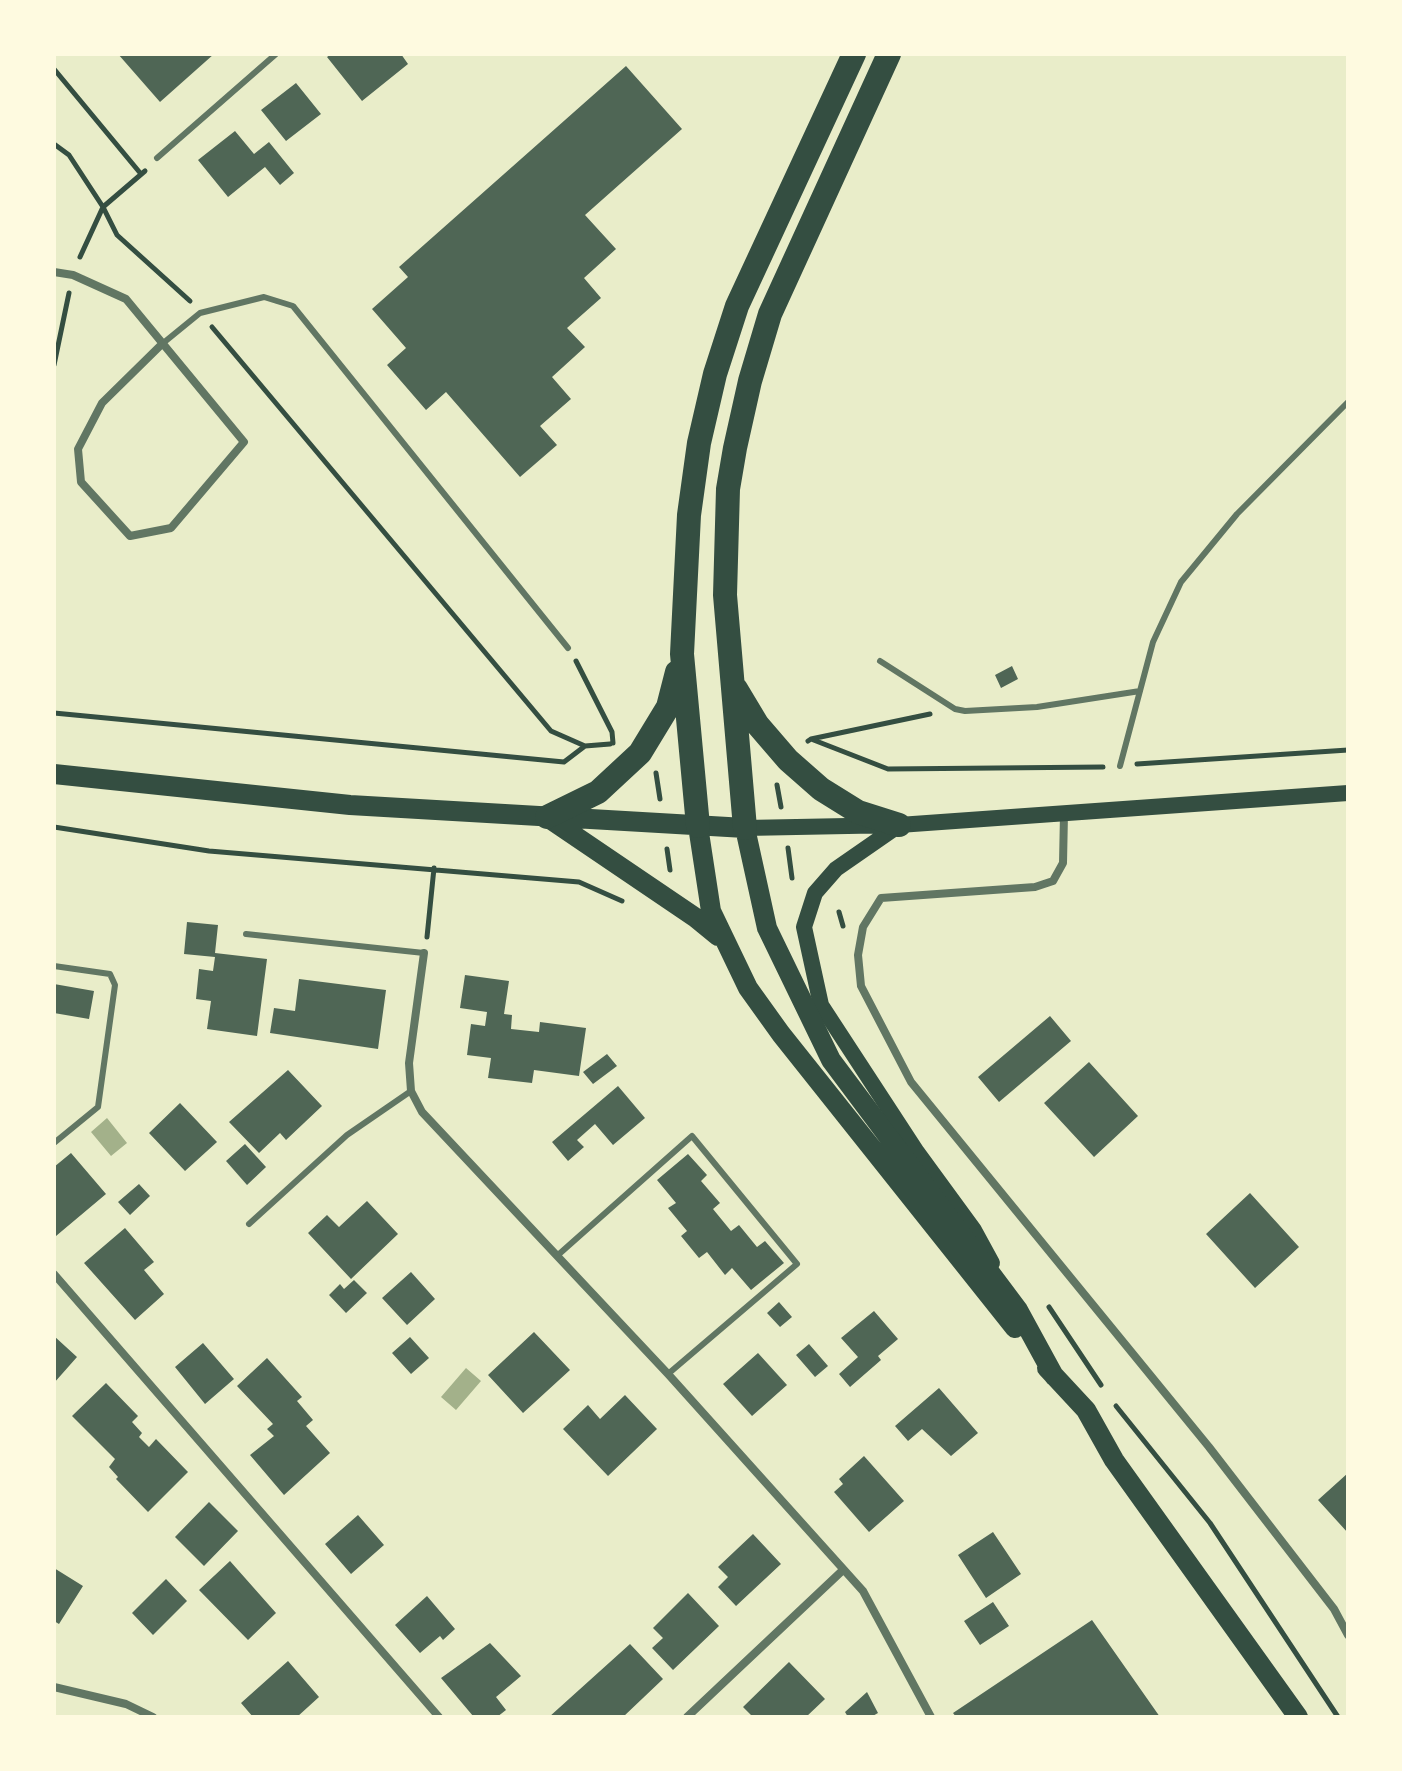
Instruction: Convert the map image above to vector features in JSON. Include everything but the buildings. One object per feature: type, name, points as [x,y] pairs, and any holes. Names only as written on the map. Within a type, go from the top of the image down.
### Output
[{"type":"highway","points":[[698,826],[682,654],[689,515],[699,443],[715,374],[742,293],[854,54]]},
{"type":"highway","points":[[745,828],[725,595],[727,504],[750,381],[770,314],[889,54]]},
{"type":"highway","points":[[547,817],[598,792],[640,753],[668,707],[682,654]]},
{"type":"highway","points":[[733,683],[757,724],[788,760],[821,789],[858,812],[899,825]]},
{"type":"main road","points":[[54,774],[350,805],[745,828],[899,825],[1348,793]]},
{"type":"main road","points":[[547,817],[696,918],[724,942]]},
{"type":"main road","points":[[899,825],[836,869],[815,893],[804,927],[821,1005],[917,1152],[974,1230],[1054,1376]]},
{"type":"main road","points":[[698,826],[711,911],[748,988],[781,1034],[1054,1376],[1086,1410],[1114,1460],[1298,1717]]},
{"type":"main road","points":[[745,828],[767,928],[831,1060],[1018,1310]]},
{"type":"street","points":[[54,272],[73,275],[126,299],[244,442],[171,528],[130,536],[81,482],[78,449],[102,403],[162,344]]},
{"type":"street","points":[[1064,814],[1063,863],[1053,881],[1035,887],[881,898],[863,927],[858,955],[861,986],[911,1082],[1209,1447],[1334,1609],[1348,1635]]},
{"type":"street","points":[[424,953],[409,1063],[411,1091],[422,1112],[668,1374],[863,1591],[931,1717]]},
{"type":"street","points":[[54,1274],[439,1717]]},
{"type":"street","points":[[687,1717],[843,1570]]},
{"type":"street","points":[[54,1687],[126,1704],[153,1717]]},
{"type":"lane","points":[[157,158],[276,54]]},
{"type":"lane","points":[[162,344],[200,313],[264,297],[293,306],[568,648]]},
{"type":"lane","points":[[1120,766],[1153,642],[1181,582],[1237,514],[1348,402]]},
{"type":"lane","points":[[880,661],[955,709],[1037,707],[1140,691]]},
{"type":"lane","points":[[246,934],[424,953]]},
{"type":"lane","points":[[54,966],[110,974],[115,985],[98,1107],[54,1143]]},
{"type":"lane","points":[[249,1224],[347,1135],[411,1091]]},
{"type":"lane","points":[[558,1255],[692,1136],[797,1264],[668,1374]]},
{"type":"path","points":[[54,69],[141,174]]},
{"type":"path","points":[[54,144],[69,155],[103,207],[117,235],[173,282],[551,731],[585,746],[622,743],[640,753],[656,774]]},
{"type":"path","points":[[54,365],[73,275],[103,207],[157,158]]},
{"type":"path","points":[[568,648],[612,732],[613,744]]},
{"type":"path","points":[[788,760],[811,739],[955,709]]},
{"type":"path","points":[[54,713],[564,762],[585,746]]},
{"type":"path","points":[[811,739],[888,769],[1120,766],[1348,750]]},
{"type":"path","points":[[54,827],[209,851],[579,882],[632,906]]},
{"type":"path","points":[[424,953],[431,919],[434,868]]},
{"type":"path","points":[[1042,1297],[1104,1389]]},
{"type":"path","points":[[1112,1402],[1210,1523],[1338,1717]]},
{"type":"shaded area","points":[[107,1118],[127,1143],[111,1156],[91,1132]]},
{"type":"shaded area","points":[[466,1368],[481,1381],[456,1410],[441,1397]]}]
